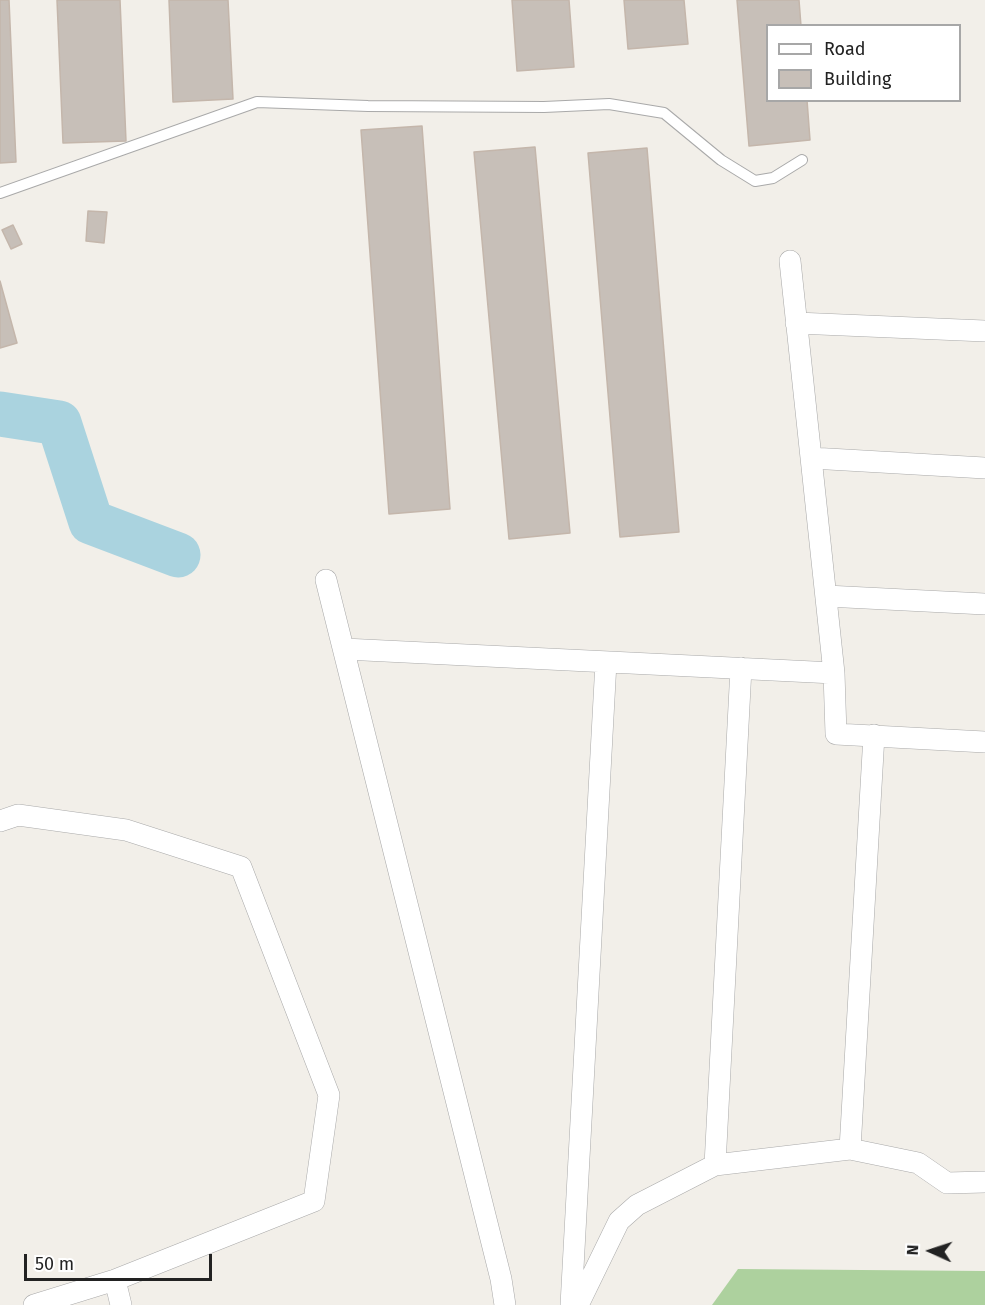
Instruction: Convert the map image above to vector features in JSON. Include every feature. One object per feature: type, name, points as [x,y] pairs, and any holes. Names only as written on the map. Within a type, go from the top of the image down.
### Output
[{"type":"street","points":[[789,261],[834,673],[836,734],[985,742]]},
{"type":"street","points":[[796,323],[985,332]]},
{"type":"street","points":[[811,458],[985,468]]},
{"type":"street","points":[[326,580],[501,1279],[505,1305]]},
{"type":"street","points":[[826,596],[985,604]]},
{"type":"street","points":[[344,649],[834,673]]},
{"type":"street","points":[[571,1305],[606,662]]},
{"type":"street","points":[[715,1164],[741,668]]},
{"type":"street","points":[[850,1149],[874,735]]},
{"type":"street","points":[[0,821],[18,815],[126,830],[241,867],[329,1095],[314,1200],[115,1280],[34,1305]]},
{"type":"street","points":[[578,1305],[620,1221],[637,1205],[715,1164],[850,1149],[918,1163],[947,1183],[985,1182]]},
{"type":"street","points":[[115,1280],[121,1305]]},
{"type":"lane","points":[[0,193],[257,102],[368,106],[544,107],[609,104],[664,112],[722,160],[755,181],[773,178],[802,160]]},
{"type":"green space","points":[[738,1269],[985,1271],[985,1305],[712,1305]]},
{"type":"building","points":[[0,0],[9,0],[16,162],[0,163]]},
{"type":"building","points":[[57,0],[120,0],[126,141],[63,143]]},
{"type":"building","points":[[169,0],[228,0],[233,99],[173,102]]},
{"type":"building","points":[[512,0],[569,0],[574,67],[517,71]]},
{"type":"building","points":[[624,0],[684,0],[688,44],[628,49]]},
{"type":"building","points":[[737,0],[799,0],[801,24],[766,24],[766,102],[807,102],[810,140],[749,146]]},
{"type":"building","points":[[422,126],[450,509],[389,514],[361,130]]},
{"type":"building","points":[[535,147],[570,533],[509,539],[474,152]]},
{"type":"building","points":[[647,148],[679,532],[620,537],[588,153]]},
{"type":"building","points":[[88,211],[107,212],[104,243],[86,241]]},
{"type":"building","points":[[13,225],[22,244],[11,249],[2,230]]},
{"type":"building","points":[[0,281],[17,343],[0,348]]},
{"type":"waterway","points":[[0,414],[59,423],[91,522],[178,555]]}]
